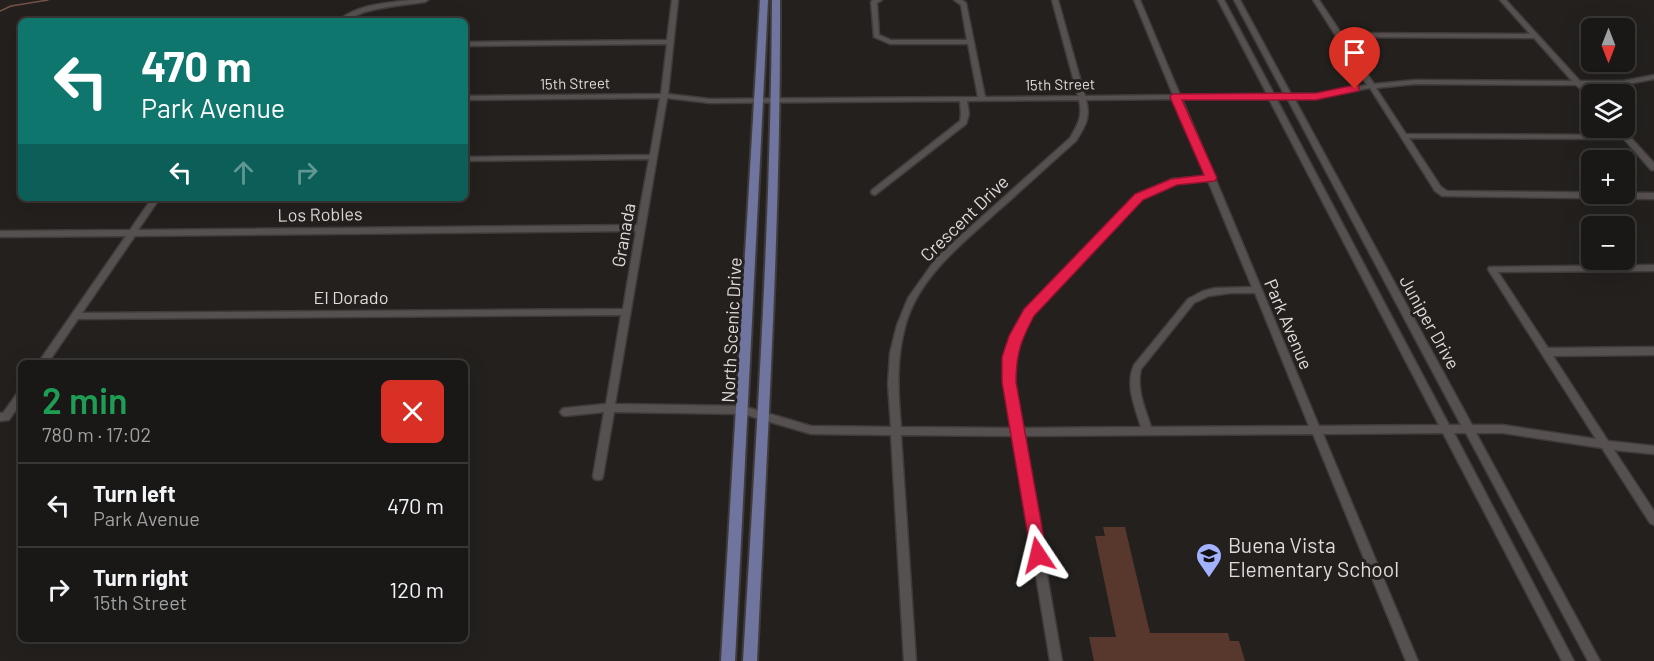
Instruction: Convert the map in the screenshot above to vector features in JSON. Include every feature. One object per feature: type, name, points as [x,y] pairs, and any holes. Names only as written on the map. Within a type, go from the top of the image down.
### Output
[{"type":"main road","name":"North Scenic Drive","points":[[750,661],[763,415],[775,101],[770,4]]},
{"type":"main road","name":"North Scenic Drive","points":[[728,661],[760,101],[770,4]]},
{"type":"street","points":[[345,18],[361,11],[425,0]]},
{"type":"street","name":"Granada","points":[[598,476],[664,96],[675,0]]},
{"type":"street","points":[[879,0],[874,2],[876,36],[890,42],[971,42]]},
{"type":"street","points":[[957,0],[964,4],[982,100]]},
{"type":"street","name":"Crescent Drive","points":[[910,661],[892,384],[895,352],[901,325],[911,300],[940,260],[1073,140],[1083,122],[1085,110],[1055,0]]},
{"type":"street","name":"Park Avenue","points":[[1137,0],[1412,661]]},
{"type":"street","name":"Juniper Drive","points":[[1221,0],[1568,661]]},
{"type":"street","name":"Juniper Drive","points":[[1236,0],[1594,661]]},
{"type":"street","points":[[1316,0],[1437,189],[1445,194],[1654,196]]},
{"type":"street","points":[[1503,0],[1581,86]]},
{"type":"street","points":[[1339,35],[1535,36]]},
{"type":"street","points":[[468,44],[669,42]]},
{"type":"street","name":"15th Street","points":[[468,98],[664,96],[710,101],[775,101],[1287,97],[1325,95],[1371,86],[1415,82],[1623,83],[1654,77]]},
{"type":"street","points":[[875,192],[963,122],[965,114],[963,100]]},
{"type":"street","points":[[1403,136],[1581,137]]},
{"type":"street","points":[[1627,138],[1654,168]]},
{"type":"street","points":[[468,159],[653,158]]},
{"type":"street","points":[[1056,661],[1009,382],[1009,357],[1016,336],[1029,312],[1139,197],[1175,182],[1211,178]]},
{"type":"street","points":[[45,360],[154,201]]},
{"type":"street","name":"Los Robles","points":[[0,234],[640,228]]},
{"type":"street","points":[[1344,236],[1364,236]]},
{"type":"street","points":[[1654,268],[1492,269],[1654,520]]},
{"type":"street","points":[[1147,431],[1134,385],[1137,368],[1191,301],[1200,294],[1214,290],[1257,290]]},
{"type":"street","name":"El Dorado","points":[[76,316],[627,312]]},
{"type":"street","points":[[1546,352],[1654,351]]},
{"type":"street","points":[[3,417],[18,399]]},
{"type":"street","points":[[565,412],[609,408],[743,410],[811,430],[1018,432],[1470,429],[1537,433],[1606,446],[1654,450]]},
{"type":"building","name":"Buena Vista Elementary School","points":[[1103,527],[1125,527],[1150,633],[1228,633],[1230,641],[1239,641],[1245,661],[1094,661],[1089,637],[1116,637],[1095,536],[1105,536]]},
{"type":"waterway","points":[[0,11],[11,6],[48,0]]},
{"type":"place","name":"Buena Vista Elementary School","points":[[1209,579]]},
{"type":"route","points":[[1038,555],[1009,382],[1009,357],[1016,336],[1029,312],[1139,197],[1162,185],[1211,178],[1176,97],[1316,96],[1355,89]]}]
